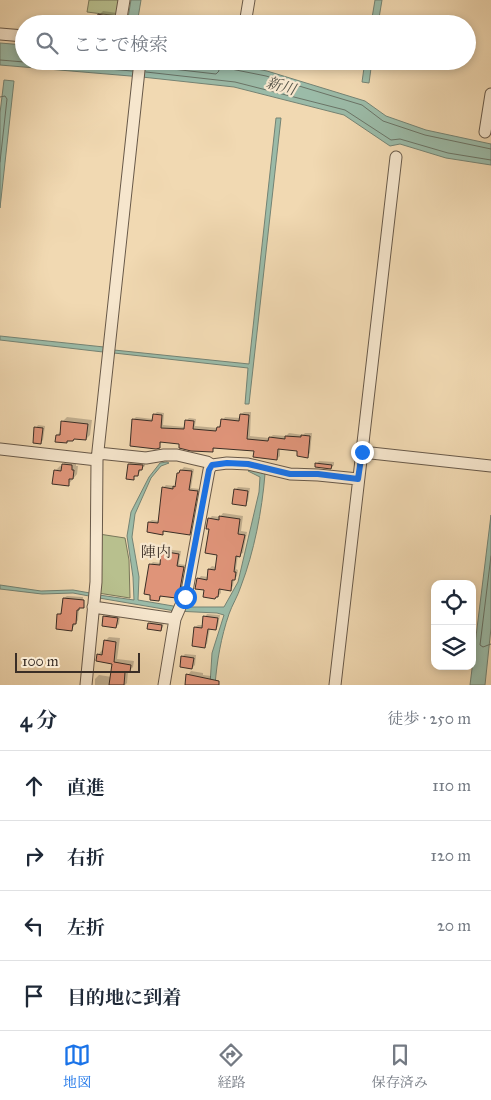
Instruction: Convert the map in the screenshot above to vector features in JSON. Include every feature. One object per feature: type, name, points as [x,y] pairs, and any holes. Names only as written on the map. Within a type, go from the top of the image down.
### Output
[{"type":"street","points":[[122,15],[124,0]]},
{"type":"street","points":[[246,15],[249,0]]},
{"type":"street","points":[[0,34],[15,35]]},
{"type":"street","points":[[86,685],[96,582],[97,457],[139,70]]},
{"type":"street","points":[[485,132],[491,94]]},
{"type":"street","points":[[335,685],[396,157]]},
{"type":"street","points":[[0,450],[97,457],[146,458],[177,455],[207,462],[212,465],[227,463],[248,464],[290,474],[318,474],[358,479]]},
{"type":"street","points":[[362,452],[491,466]]},
{"type":"street","points":[[164,685],[177,612],[187,590],[209,470],[212,465]]},
{"type":"street","points":[[94,607],[177,612]]},
{"type":"green space","points":[[89,0],[121,0],[118,15],[87,12]]},
{"type":"green space","points":[[99,534],[125,538],[129,560],[130,598],[98,593]]},
{"type":"water","points":[[131,0],[141,0],[138,15],[128,15]]},
{"type":"water","points":[[375,0],[382,0],[380,15],[372,15]]},
{"type":"water","points":[[0,43],[15,44],[15,66],[0,65]]},
{"type":"water","name":"新川","points":[[59,70],[267,71],[365,101],[386,116],[426,130],[491,144],[491,165],[446,158],[400,144],[390,146],[344,115],[234,87]]},
{"type":"water","points":[[364,70],[371,70],[369,83],[362,82]]},
{"type":"water","points":[[4,80],[14,81],[0,208],[0,113]]},
{"type":"water","points":[[276,118],[281,118],[249,404],[245,404],[248,368],[114,353],[114,350],[249,364]]},
{"type":"water","points":[[0,336],[104,347],[103,352],[0,340]]},
{"type":"water","points":[[160,463],[169,463],[161,466],[151,478],[135,514],[132,537],[139,577],[138,600],[179,607],[224,607],[238,582],[259,492],[260,477],[248,471],[250,469],[265,474],[260,517],[254,545],[246,573],[224,631],[215,685],[210,685],[212,653],[224,615],[175,611],[99,598],[99,595],[134,600],[133,577],[127,536],[131,512],[149,477]]},
{"type":"water","points":[[491,515],[491,628],[485,685],[470,685],[472,670],[476,670],[476,636]]},
{"type":"water","points":[[0,585],[41,591],[73,590],[90,593],[89,596],[73,593],[42,594],[0,589]]},
{"type":"building","points":[[153,414],[162,415],[161,428],[184,429],[185,420],[194,421],[193,429],[216,431],[217,427],[220,427],[221,419],[239,421],[240,414],[249,415],[247,439],[268,441],[269,437],[285,439],[285,436],[310,436],[308,458],[297,456],[297,451],[278,449],[277,460],[253,457],[254,451],[213,448],[213,452],[191,451],[179,448],[179,444],[160,442],[160,448],[156,449],[130,446],[132,419],[152,421]]},
{"type":"building","points":[[61,421],[88,424],[86,440],[74,439],[73,441],[67,441],[67,443],[55,442],[56,435],[60,435]]},
{"type":"building","points":[[34,427],[43,428],[41,444],[33,443]]},
{"type":"building","points":[[315,463],[332,465],[331,469],[315,467]]},
{"type":"building","points":[[62,464],[72,465],[72,470],[74,470],[73,479],[69,479],[69,486],[52,484],[54,470],[61,471]]},
{"type":"building","points":[[128,464],[143,465],[142,470],[139,470],[138,476],[134,476],[134,480],[126,479]]},
{"type":"building","points":[[180,470],[192,471],[189,490],[198,491],[190,535],[163,531],[163,535],[147,532],[148,522],[158,523],[162,487],[173,489],[177,473]]},
{"type":"building","points":[[234,489],[248,491],[246,506],[232,504]]},
{"type":"building","points":[[219,516],[240,519],[238,534],[245,535],[240,557],[236,556],[235,580],[232,580],[231,591],[219,589],[218,597],[215,599],[203,597],[204,590],[195,589],[197,578],[207,580],[208,569],[215,570],[217,555],[205,553],[209,529],[206,529],[208,518],[219,520]]},
{"type":"building","points":[[161,551],[179,554],[177,566],[184,567],[180,589],[176,598],[160,596],[159,601],[150,600],[150,595],[144,594],[149,564],[160,565]]},
{"type":"building","points":[[63,598],[84,600],[84,608],[77,610],[76,624],[73,624],[72,631],[56,629],[57,614],[61,614]]},
{"type":"building","points":[[103,616],[118,618],[116,628],[102,626]]},
{"type":"building","points":[[203,616],[218,618],[216,630],[208,629],[205,648],[192,646],[194,627],[202,628]]},
{"type":"building","points":[[148,623],[162,625],[161,631],[147,629]]},
{"type":"building","points":[[104,640],[116,642],[114,662],[131,665],[130,672],[125,672],[124,685],[109,685],[112,664],[96,661],[97,654],[102,655]]},
{"type":"building","points":[[181,656],[194,658],[192,669],[180,667]]},
{"type":"building","points":[[186,674],[219,681],[219,685],[185,685]]},
{"type":"district","name":"陣内","points":[[156,552]]},
{"type":"route","points":[[185,597],[209,470],[212,465],[227,463],[248,464],[290,474],[318,474],[358,479],[362,452]]}]
